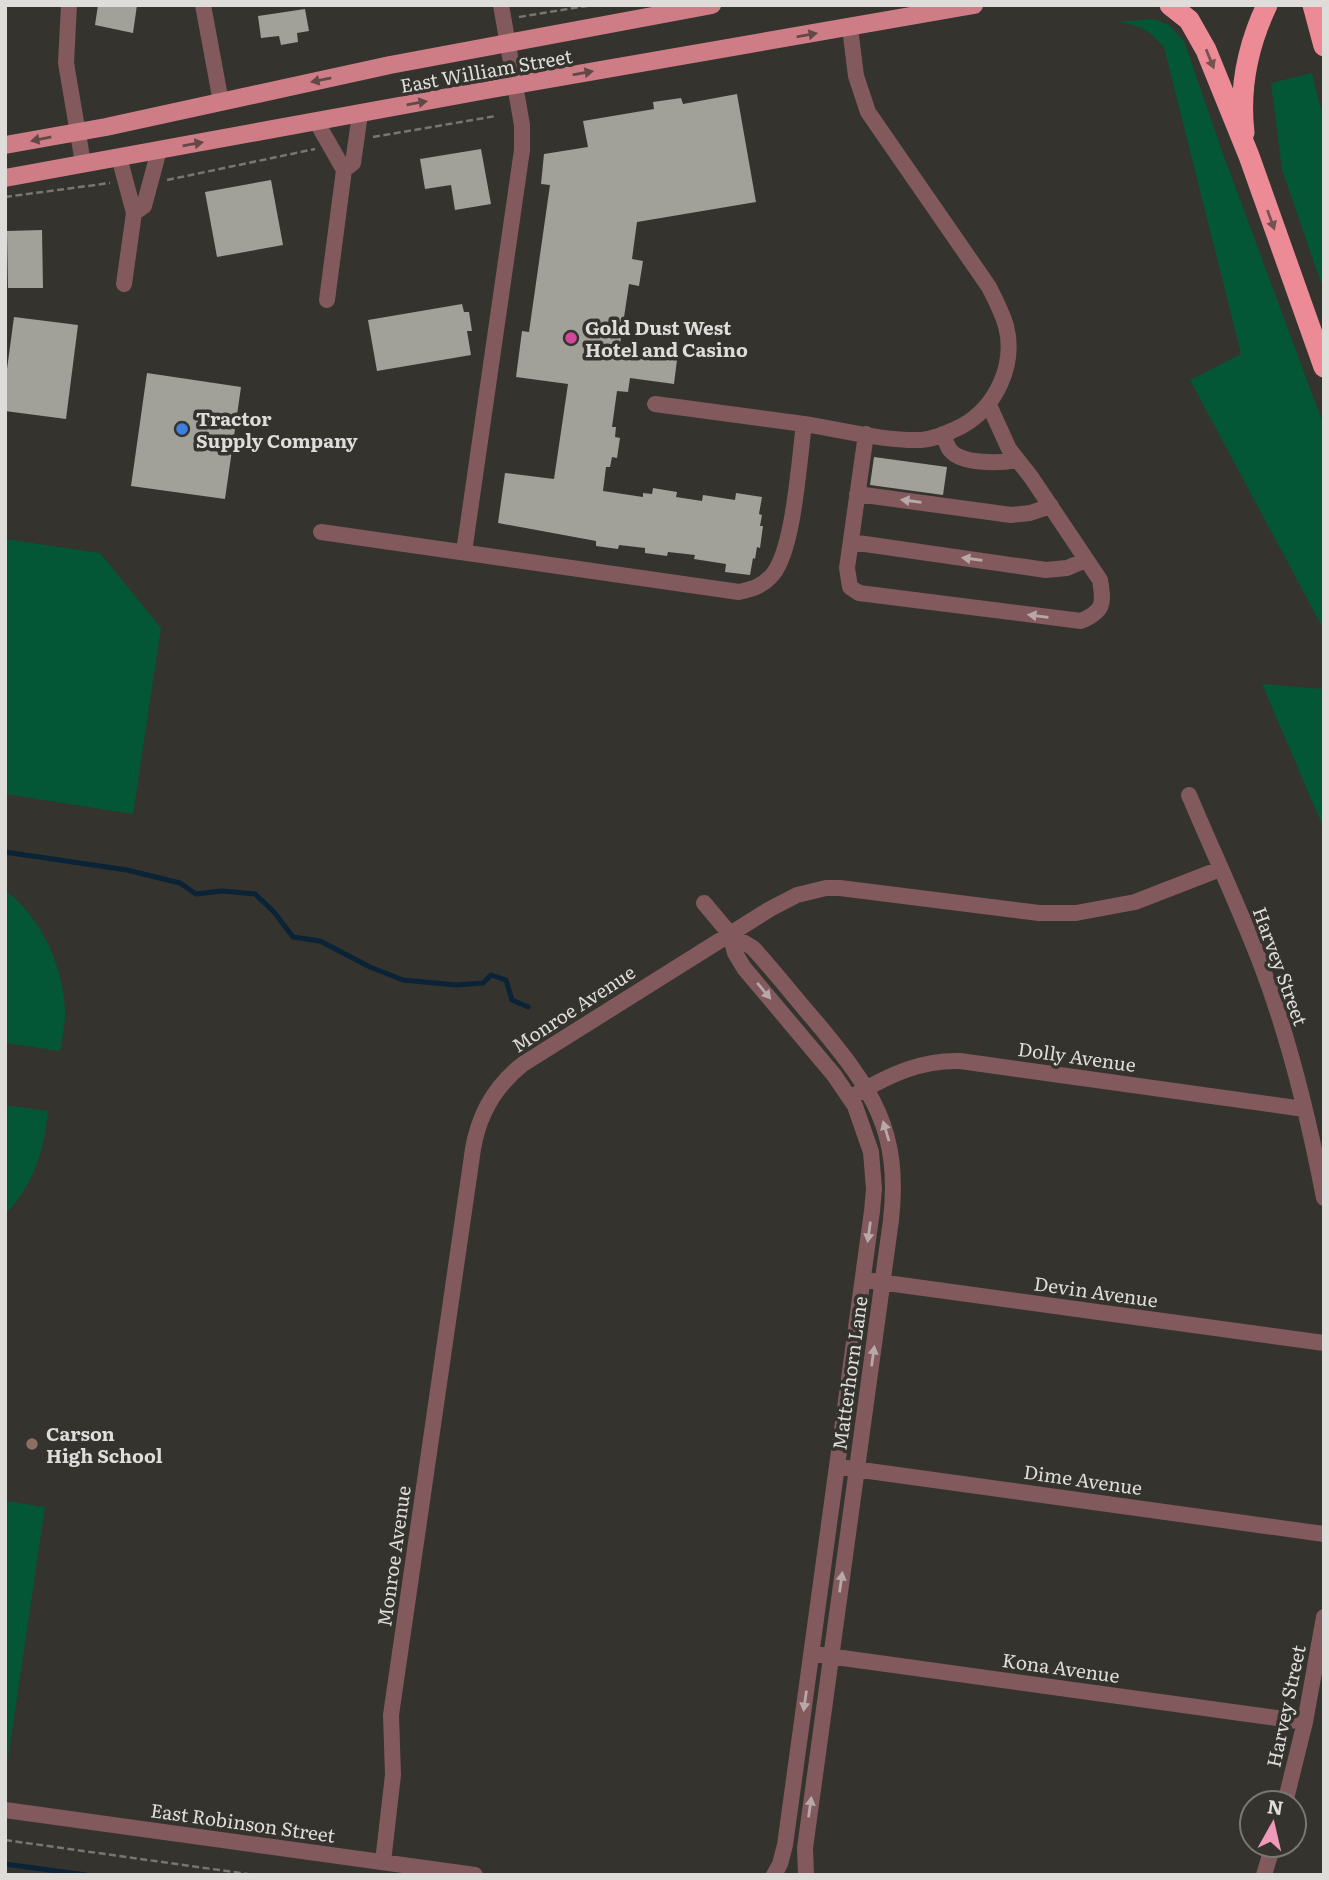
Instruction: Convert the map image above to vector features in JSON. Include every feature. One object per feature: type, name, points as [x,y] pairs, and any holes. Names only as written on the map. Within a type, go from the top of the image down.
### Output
[{"type":"highway","points":[[1170,5],[1185,15],[1200,36],[1249,156],[1324,367]]},
{"type":"highway","points":[[1249,156],[1244,129],[1245,79],[1253,38],[1267,5]]},
{"type":"highway","points":[[1313,5],[1324,46]]},
{"type":"main road","name":"East William Street","points":[[5,178],[974,5]]},
{"type":"main road","name":"East William Street","points":[[5,145],[390,65],[706,6]]},
{"type":"street","points":[[69,5],[66,63],[83,163]]},
{"type":"street","points":[[203,5],[221,102]]},
{"type":"street","points":[[464,552],[522,150],[522,125],[502,13]]},
{"type":"street","points":[[656,404],[923,440],[971,421],[989,405],[1000,387],[1008,349],[1006,327],[1000,307],[989,286],[868,112],[856,76],[850,28]]},
{"type":"street","points":[[344,170],[353,163],[360,114]]},
{"type":"street","points":[[316,121],[344,170],[327,300]]},
{"type":"street","points":[[134,213],[144,206],[159,150]]},
{"type":"street","points":[[119,157],[134,213],[124,284]]},
{"type":"street","points":[[866,434],[847,578],[850,587],[859,593],[1080,621],[1094,616],[1101,608],[1103,594],[1100,580],[1009,449],[989,405]]},
{"type":"street","points":[[321,531],[739,592],[758,587],[773,574],[787,548],[804,424]]},
{"type":"street","points":[[943,434],[950,450],[960,458],[1000,463],[1017,460]]},
{"type":"street","points":[[857,494],[1011,515],[1030,513],[1051,506]]},
{"type":"street","points":[[851,542],[1046,570],[1067,568],[1086,559]]},
{"type":"street","name":"Harvey Street","points":[[1189,795],[1274,999],[1304,1109],[1324,1198]]},
{"type":"street","name":"Monroe Avenue","points":[[383,1862],[393,1775],[391,1715],[479,1123],[500,1085],[523,1064],[783,901],[797,895],[825,888],[855,888],[1039,914],[1076,914],[1135,902],[1220,869]]},
{"type":"street","name":"Matterhorn Lane","points":[[704,902],[730,934],[747,943],[759,955],[850,1063],[867,1088],[886,1131],[894,1179],[894,1200],[883,1283],[804,1848],[806,1875]]},
{"type":"street","name":"Matterhorn Lane","points":[[730,934],[735,953],[744,968],[850,1097],[867,1136],[873,1168],[872,1211],[812,1653],[785,1844],[774,1875]]},
{"type":"street","name":"Dolly Avenue","points":[[850,1097],[914,1066],[960,1061],[1304,1109]]},
{"type":"street","name":"Devin Avenue","points":[[863,1280],[1324,1343]]},
{"type":"street","name":"Dime Avenue","points":[[837,1467],[1324,1534]]},
{"type":"street","name":"Harvey Street","points":[[1288,1789],[1305,1721],[1324,1617]]},
{"type":"street","name":"Kona Avenue","points":[[812,1653],[1305,1721]]},
{"type":"street","name":"East Robinson Street","points":[[5,1810],[475,1875]]},
{"type":"path","points":[[502,13],[592,5]]},
{"type":"path","points":[[356,141],[496,116]]},
{"type":"path","points":[[150,184],[331,146]]},
{"type":"path","points":[[5,197],[109,183],[127,188]]},
{"type":"path","points":[[5,1840],[254,1875]]},
{"type":"green space","points":[[1153,19],[1169,25],[1184,41],[1324,426],[1324,630],[1190,380],[1241,354],[1164,48],[1144,29],[1117,22]]},
{"type":"green space","points":[[1312,73],[1324,122],[1324,291],[1282,170],[1271,83]]},
{"type":"green space","points":[[5,539],[100,553],[161,628],[133,814],[5,794]]},
{"type":"green space","points":[[1262,684],[1324,689],[1324,829]]},
{"type":"green space","points":[[5,890],[31,916],[50,947],[56,964],[65,1018],[60,1051],[5,1043]]},
{"type":"green space","points":[[5,1105],[48,1111],[36,1167],[24,1191],[5,1215]]},
{"type":"green space","points":[[5,1501],[45,1507],[6,1772],[5,1772]]},
{"type":"building","points":[[98,5],[137,5],[133,33],[95,25]]},
{"type":"building","points":[[305,9],[309,31],[297,33],[298,42],[281,45],[279,36],[261,38],[258,16]]},
{"type":"building","name":"Gold Dust West Hotel and Casino","points":[[737,94],[756,202],[637,222],[632,259],[643,261],[639,286],[629,284],[620,344],[636,347],[635,354],[677,360],[674,384],[630,378],[628,392],[617,391],[612,427],[616,427],[615,437],[620,438],[617,458],[612,457],[610,467],[606,467],[603,491],[643,497],[643,493],[652,494],[653,488],[677,492],[676,497],[702,501],[703,495],[735,500],[736,493],[762,497],[759,514],[762,515],[760,526],[763,526],[760,548],[757,547],[750,575],[725,572],[726,564],[694,559],[695,555],[668,552],[667,556],[645,553],[645,548],[619,545],[618,549],[596,546],[596,541],[498,523],[505,473],[554,479],[568,384],[516,377],[522,331],[529,332],[550,185],[541,184],[544,154],[588,147],[583,121],[654,109],[653,102],[681,98],[683,104]]},
{"type":"building","points":[[481,149],[491,204],[455,210],[451,185],[425,189],[420,159]]},
{"type":"building","points":[[271,180],[283,245],[217,257],[205,192]]},
{"type":"building","points":[[42,230],[43,288],[8,288],[7,231]]},
{"type":"building","points":[[462,304],[464,312],[469,312],[472,331],[467,331],[471,355],[377,371],[368,320]]},
{"type":"building","points":[[14,317],[78,325],[66,419],[5,411],[5,384]]},
{"type":"building","points":[[147,373],[241,387],[225,499],[131,486]]},
{"type":"building","points":[[874,457],[947,467],[943,495],[870,485]]},
{"type":"waterway","points":[[5,852],[127,870],[180,883],[196,894],[222,891],[255,894],[274,912],[293,937],[320,941],[370,967],[403,980],[456,985],[483,983],[491,975],[506,980],[512,1000],[528,1007]]},
{"type":"waterway","points":[[5,1864],[86,1875]]},
{"type":"place","name":"Gold Dust West Hotel and Casino","points":[[571,338]]},
{"type":"place","name":"Tractor Supply Company","points":[[182,429]]},
{"type":"place","name":"Carson High School","points":[[32,1444]]}]
